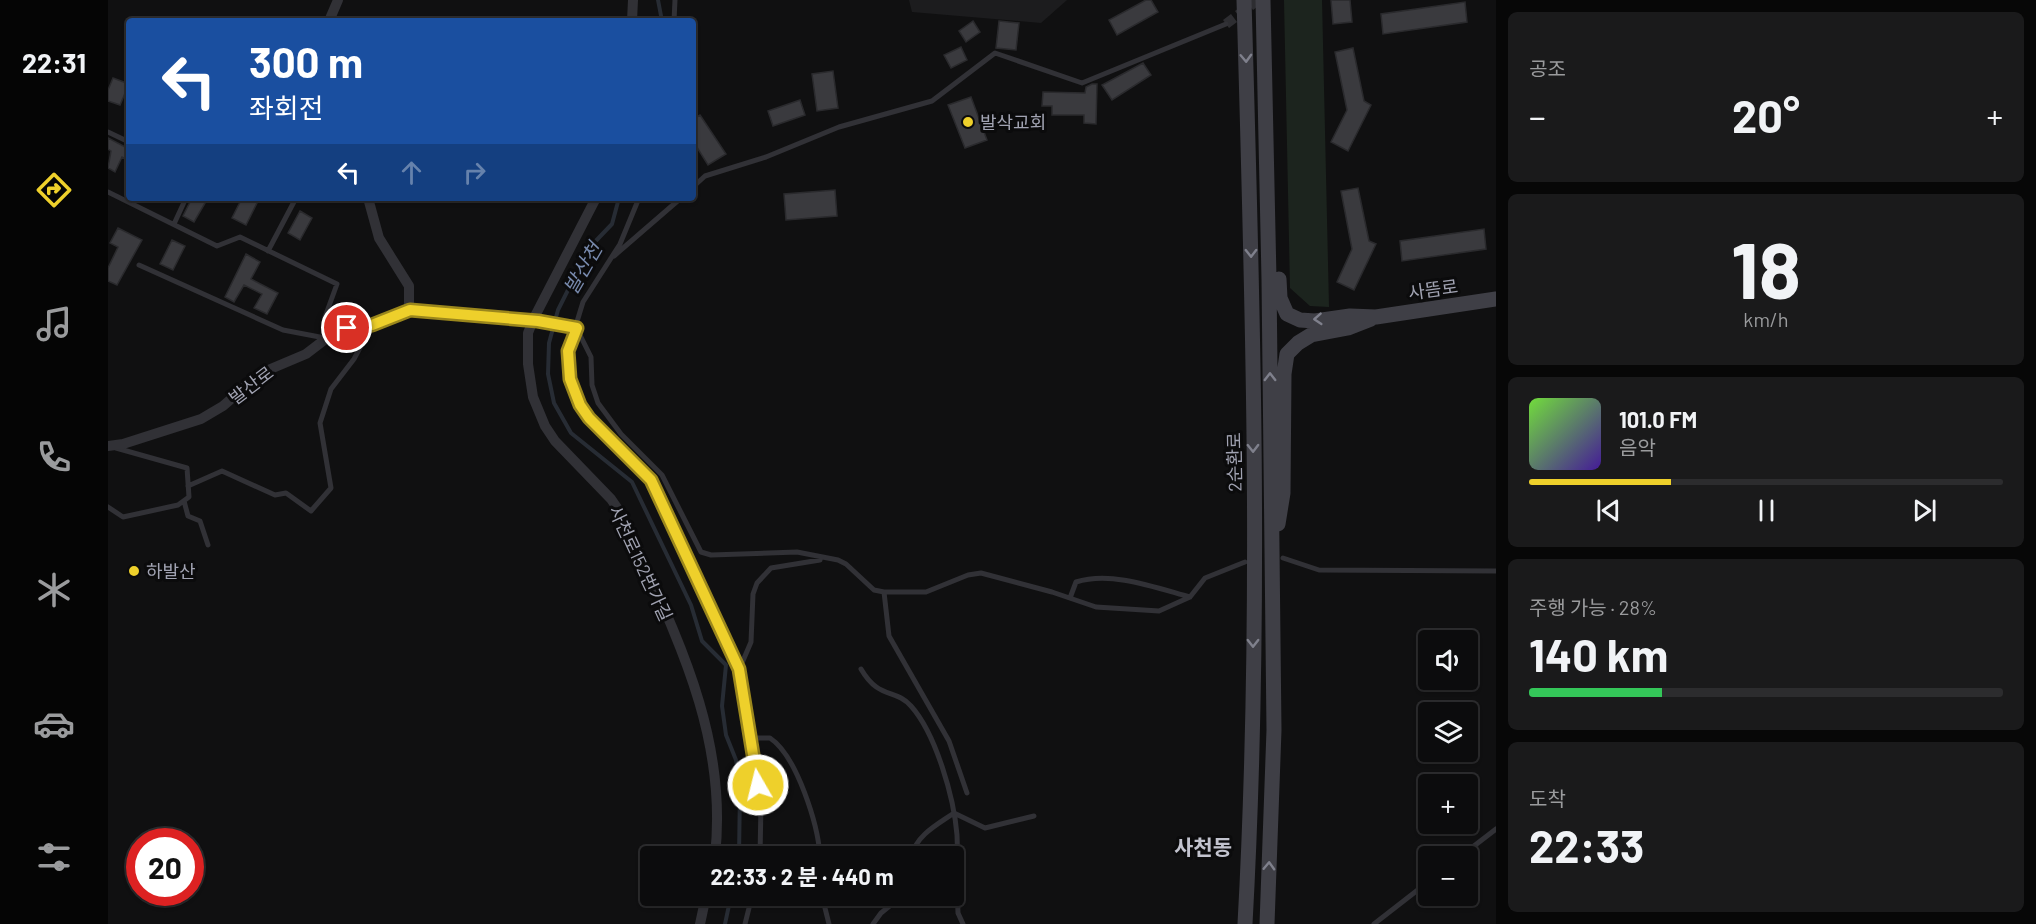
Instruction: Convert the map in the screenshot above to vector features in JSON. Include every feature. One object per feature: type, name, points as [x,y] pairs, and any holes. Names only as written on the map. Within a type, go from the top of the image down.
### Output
[{"type":"street","points":[[330,18],[338,0]]},
{"type":"street","points":[[632,18],[633,0]]},
{"type":"street","name":"2순환로","points":[[1244,0],[1254,507],[1252,733],[1245,924]]},
{"type":"street","name":"2순환로","points":[[1263,0],[1277,560],[1267,924]]},
{"type":"street","points":[[1265,115],[1280,298],[1287,314],[1300,320],[1315,321],[1350,316],[1376,317]]},
{"type":"street","points":[[369,201],[378,238],[409,286],[410,310],[536,320],[573,328]]},
{"type":"street","name":"사천로152번가길","points":[[595,201],[528,333],[530,381],[537,412],[555,441],[610,499],[622,515],[699,693],[716,770],[718,803],[716,846]]},
{"type":"street","name":"사뜸로","points":[[1376,317],[1496,299]]},
{"type":"street","name":"발산로","points":[[108,446],[123,444],[201,419],[223,406],[261,373],[306,354],[336,331],[372,325],[410,310]]},
{"type":"street","points":[[1277,560],[1283,493],[1284,374],[1287,354],[1311,335],[1348,328],[1376,317]]},
{"type":"street","points":[[700,924],[704,906]]},
{"type":"lane","points":[[674,18],[675,0]]},
{"type":"lane","points":[[696,184],[705,176],[766,157],[838,127],[932,101],[995,53],[1082,83],[1226,24]]},
{"type":"lane","points":[[108,132],[126,141]]},
{"type":"lane","points":[[108,192],[126,199]]},
{"type":"lane","points":[[130,201],[217,246],[240,237],[337,284],[325,317],[347,328]]},
{"type":"lane","points":[[174,225],[185,201]]},
{"type":"lane","points":[[268,251],[294,201]]},
{"type":"lane","points":[[638,201],[620,244],[583,302],[573,328],[568,351],[570,379],[580,405],[589,418],[651,480],[739,669],[761,804],[760,846]]},
{"type":"lane","points":[[609,260],[678,201]]},
{"type":"lane","points":[[139,265],[283,330],[326,339]]},
{"type":"lane","points":[[188,486],[222,471],[275,495],[286,493],[311,511],[318,505],[331,488],[320,423],[331,389],[354,359],[372,325]]},
{"type":"lane","points":[[573,328],[591,357],[592,385],[598,403],[621,434],[662,475],[701,552],[711,555],[797,552],[825,558],[846,564],[874,590],[884,592],[926,592],[968,575],[981,573],[1096,607],[1159,611],[1190,597],[1205,578],[1245,562]]},
{"type":"lane","points":[[108,446],[187,468],[189,497],[178,505],[123,517],[108,507]]},
{"type":"lane","points":[[184,501],[188,516],[201,521],[208,545]]},
{"type":"lane","points":[[739,669],[746,657],[753,629],[753,594],[757,583],[771,568],[825,558]]},
{"type":"lane","points":[[1277,560],[1320,570],[1496,571]]},
{"type":"lane","points":[[1070,598],[1076,582],[1092,577],[1111,577],[1190,597]]},
{"type":"lane","points":[[884,592],[889,636],[949,741],[967,793]]},
{"type":"lane","points":[[861,669],[868,682],[878,690],[903,699],[911,706],[924,726],[940,765],[954,813],[957,835],[958,913],[963,924]]},
{"type":"lane","points":[[751,738],[770,738],[784,752],[812,810],[819,833],[820,846]]},
{"type":"lane","points":[[954,813],[978,828],[1034,816]]},
{"type":"lane","points":[[915,846],[920,839],[954,813]]},
{"type":"lane","points":[[1474,846],[1496,829]]},
{"type":"lane","points":[[1374,924],[1418,890]]},
{"type":"lane","points":[[745,924],[750,906]]},
{"type":"lane","points":[[824,906],[829,924]]},
{"type":"lane","points":[[873,924],[890,906]]},
{"type":"shaded area","points":[[909,0],[1067,0],[1041,23],[912,12]]},
{"type":"shaded area","points":[[1284,0],[1322,0],[1329,307],[1310,306],[1290,288]]},
{"type":"building","points":[[1146,0],[1151,0],[1158,12],[1117,35],[1109,20]]},
{"type":"building","points":[[1331,0],[1350,0],[1352,22],[1333,24]]},
{"type":"building","points":[[1465,2],[1467,22],[1383,34],[1381,14]]},
{"type":"building","points":[[973,21],[980,32],[966,42],[959,31]]},
{"type":"building","points":[[999,21],[1019,23],[1016,50],[996,48]]},
{"type":"building","points":[[961,47],[967,60],[951,68],[944,55]]},
{"type":"building","points":[[1353,48],[1364,101],[1371,105],[1348,151],[1331,142],[1347,110],[1335,52]]},
{"type":"building","points":[[1143,63],[1151,75],[1112,100],[1102,85]]},
{"type":"building","points":[[833,71],[838,108],[817,111],[812,74]]},
{"type":"building","points":[[113,78],[126,83],[126,91],[120,105],[108,101],[108,90]]},
{"type":"building","points":[[1097,84],[1096,124],[1084,123],[1084,115],[1052,115],[1052,106],[1042,106],[1043,92],[1085,93],[1086,87]]},
{"type":"building","name":"발삭교회","points":[[971,97],[987,140],[965,148],[948,105]]},
{"type":"building","points":[[800,100],[805,115],[773,126],[768,111]]},
{"type":"building","points":[[700,115],[726,154],[708,165],[696,146],[696,117]]},
{"type":"building","points":[[108,138],[126,147],[126,159],[122,157],[115,172],[108,168],[111,151],[108,149]]},
{"type":"building","points":[[1358,188],[1369,241],[1376,244],[1354,290],[1337,282],[1352,249],[1341,191]]},
{"type":"building","points":[[835,190],[837,216],[786,220],[784,194]]},
{"type":"building","points":[[190,201],[206,201],[194,222],[183,216]]},
{"type":"building","points":[[240,201],[258,201],[246,225],[232,218]]},
{"type":"building","points":[[300,211],[312,218],[300,240],[288,233]]},
{"type":"building","points":[[118,228],[142,240],[117,285],[108,281],[108,268],[118,247],[110,243]]},
{"type":"building","points":[[1484,229],[1486,249],[1402,261],[1400,241]]},
{"type":"building","points":[[172,240],[185,246],[173,270],[160,264]]},
{"type":"building","points":[[246,254],[260,262],[251,279],[278,293],[267,314],[254,308],[262,294],[244,285],[234,302],[225,297]]},
{"type":"waterway","name":"발산천","points":[[658,0],[661,18]]},
{"type":"waterway","name":"발산천","points":[[618,201],[612,224],[589,248],[558,310],[549,343],[548,374],[554,403],[571,433],[632,482],[691,605],[702,641],[726,665],[722,706],[726,735],[736,760],[740,789],[739,846]]},
{"type":"waterway","name":"발산천","points":[[725,924],[729,906]]},
{"type":"tunnel","points":[[1226,24],[1258,0]]},
{"type":"place","name":"발삭교회","points":[[968,122]]},
{"type":"place","name":"하발산","points":[[134,571]]},
{"type":"district","name":"사천동","points":[[1203,846]]},
{"type":"route","points":[[347,328],[372,325],[410,310],[538,321],[577,328],[568,351],[570,379],[580,405],[589,418],[651,480],[739,669],[758,785]]}]
